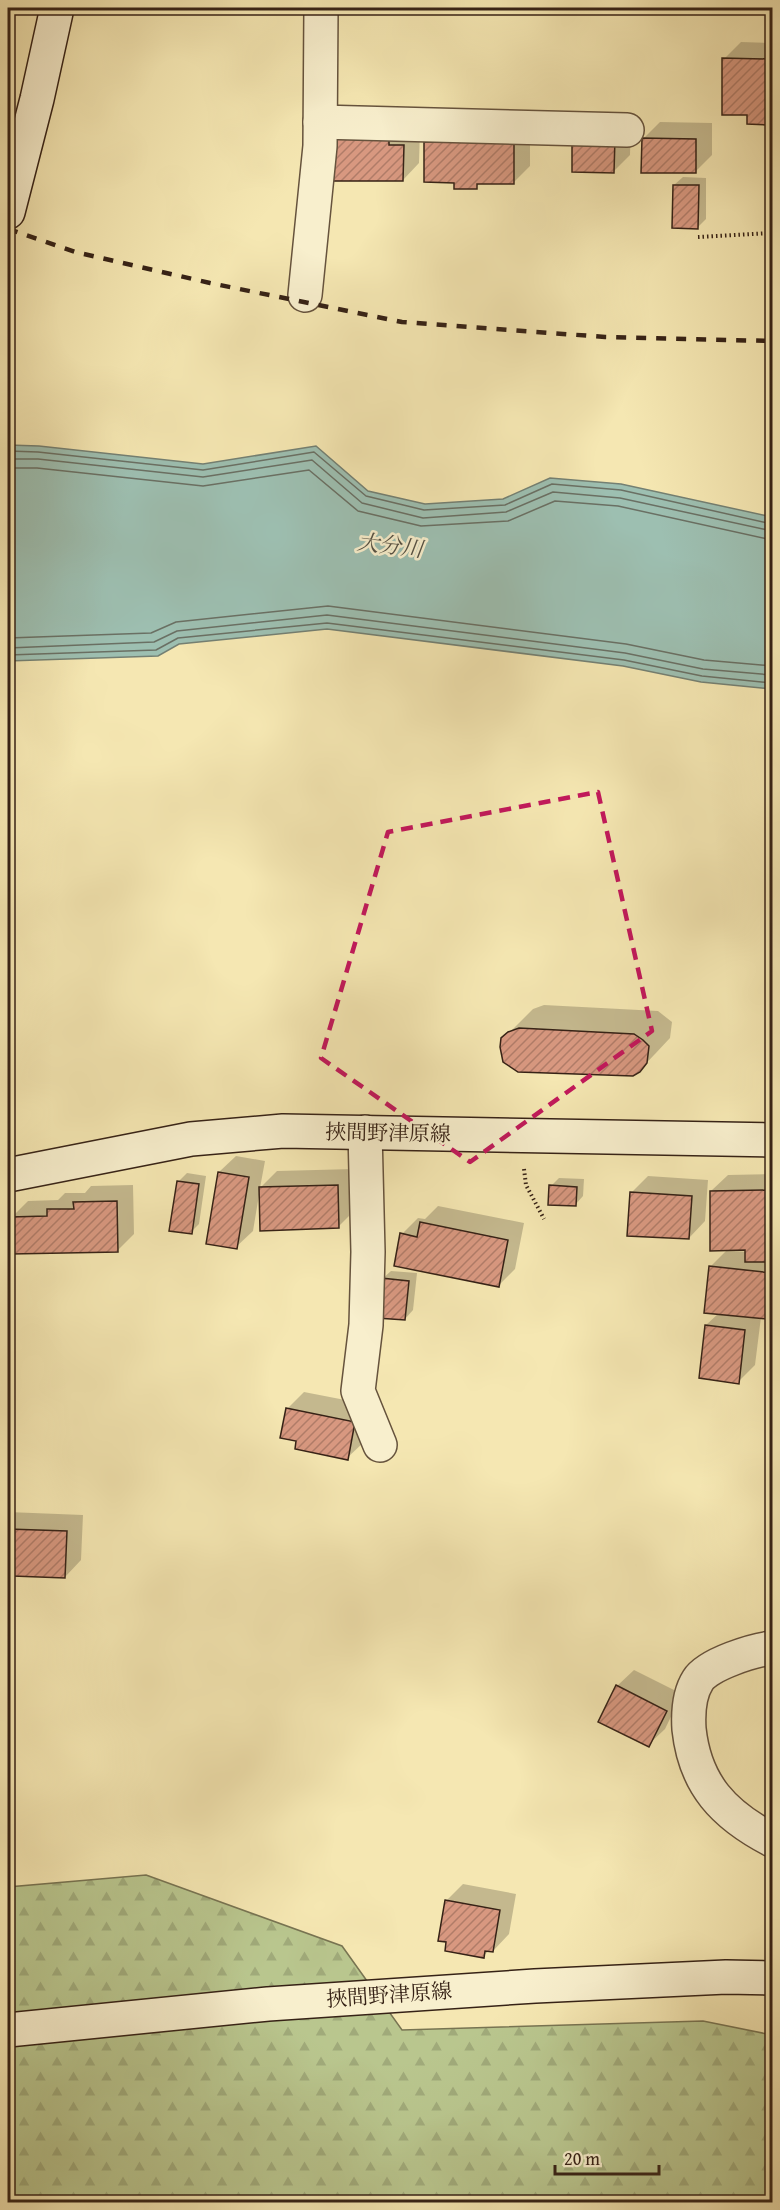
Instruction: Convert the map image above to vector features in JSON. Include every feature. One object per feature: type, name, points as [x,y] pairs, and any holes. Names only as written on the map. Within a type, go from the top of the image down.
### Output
[{"type":"main road","points":[[8,212],[40,88],[57,8]]},
{"type":"main road","points":[[305,295],[317,188],[321,8]]},
{"type":"main road","points":[[320,122],[627,130]]},
{"type":"main road","name":"挾間野津原線","points":[[8,1175],[151,1146],[201,1138],[283,1131],[772,1140]]},
{"type":"main road","points":[[365,1132],[368,1252],[366,1325],[358,1390],[380,1445]]},
{"type":"main road","points":[[772,1648],[762,1649],[713,1667],[698,1678],[691,1696],[688,1715],[691,1749],[709,1788],[727,1810],[741,1822],[772,1840]]},
{"type":"main road","name":"挾間野津原線","points":[[8,2030],[268,2004],[399,1994],[715,1977],[772,1978]]},
{"type":"path","points":[[698,237],[772,233]]},
{"type":"path","points":[[518,1135],[526,1185],[544,1219]]},
{"type":"highlighted area","points":[[598,792],[652,1031],[470,1162],[321,1058],[388,832]]},
{"type":"green space","points":[[146,1875],[342,1946],[402,2030],[703,2021],[772,2035],[772,2202],[8,2202],[8,1887]]},
{"type":"water","name":"大分川","points":[[8,445],[39,446],[203,464],[316,446],[368,491],[425,504],[503,499],[550,478],[621,484],[772,517],[772,689],[701,682],[623,666],[327,629],[179,644],[158,656],[8,661]]},
{"type":"building","points":[[722,58],[769,59],[768,125],[747,124],[747,115],[722,115]]},
{"type":"building","points":[[333,135],[389,135],[389,145],[404,145],[403,181],[333,181]]},
{"type":"building","points":[[446,136],[514,136],[514,184],[477,184],[477,189],[454,189],[454,183],[424,182],[424,142],[445,142]]},
{"type":"building","points":[[572,138],[615,138],[614,173],[572,172]]},
{"type":"building","points":[[642,138],[696,139],[696,173],[641,173]]},
{"type":"building","points":[[673,185],[699,185],[698,229],[672,228]]},
{"type":"building","points":[[519,1028],[634,1034],[649,1046],[647,1063],[640,1072],[633,1076],[518,1072],[503,1062],[500,1047],[501,1038],[508,1032]]},
{"type":"building","points":[[218,1172],[249,1177],[237,1249],[206,1244]]},
{"type":"building","points":[[177,1181],[199,1184],[192,1234],[169,1231]]},
{"type":"building","points":[[338,1185],[339,1228],[260,1231],[259,1187]]},
{"type":"building","points":[[549,1185],[577,1187],[576,1206],[548,1205]]},
{"type":"building","points":[[771,1190],[772,1262],[745,1262],[745,1250],[710,1251],[710,1191]]},
{"type":"building","points":[[630,1192],[692,1196],[689,1239],[627,1236]]},
{"type":"building","points":[[117,1201],[118,1252],[11,1254],[10,1217],[47,1216],[47,1209],[74,1209],[73,1202]]},
{"type":"building","points":[[420,1222],[508,1240],[499,1287],[394,1266],[400,1233],[417,1237]]},
{"type":"building","points":[[709,1266],[772,1273],[766,1319],[704,1313]]},
{"type":"building","points":[[381,1278],[409,1281],[405,1320],[377,1318]]},
{"type":"building","points":[[705,1325],[745,1330],[739,1384],[699,1378]]},
{"type":"building","points":[[286,1408],[355,1422],[348,1460],[295,1449],[296,1441],[280,1438]]},
{"type":"building","points":[[8,1529],[67,1531],[65,1578],[13,1576],[13,1559],[8,1559]]},
{"type":"building","points":[[616,1685],[667,1711],[649,1747],[598,1722]]},
{"type":"building","points":[[445,1900],[500,1910],[493,1952],[485,1951],[484,1958],[445,1951],[446,1942],[438,1941]]},
{"type":"railway","points":[[8,229],[75,252],[210,283],[402,322],[605,337],[772,341]]}]
